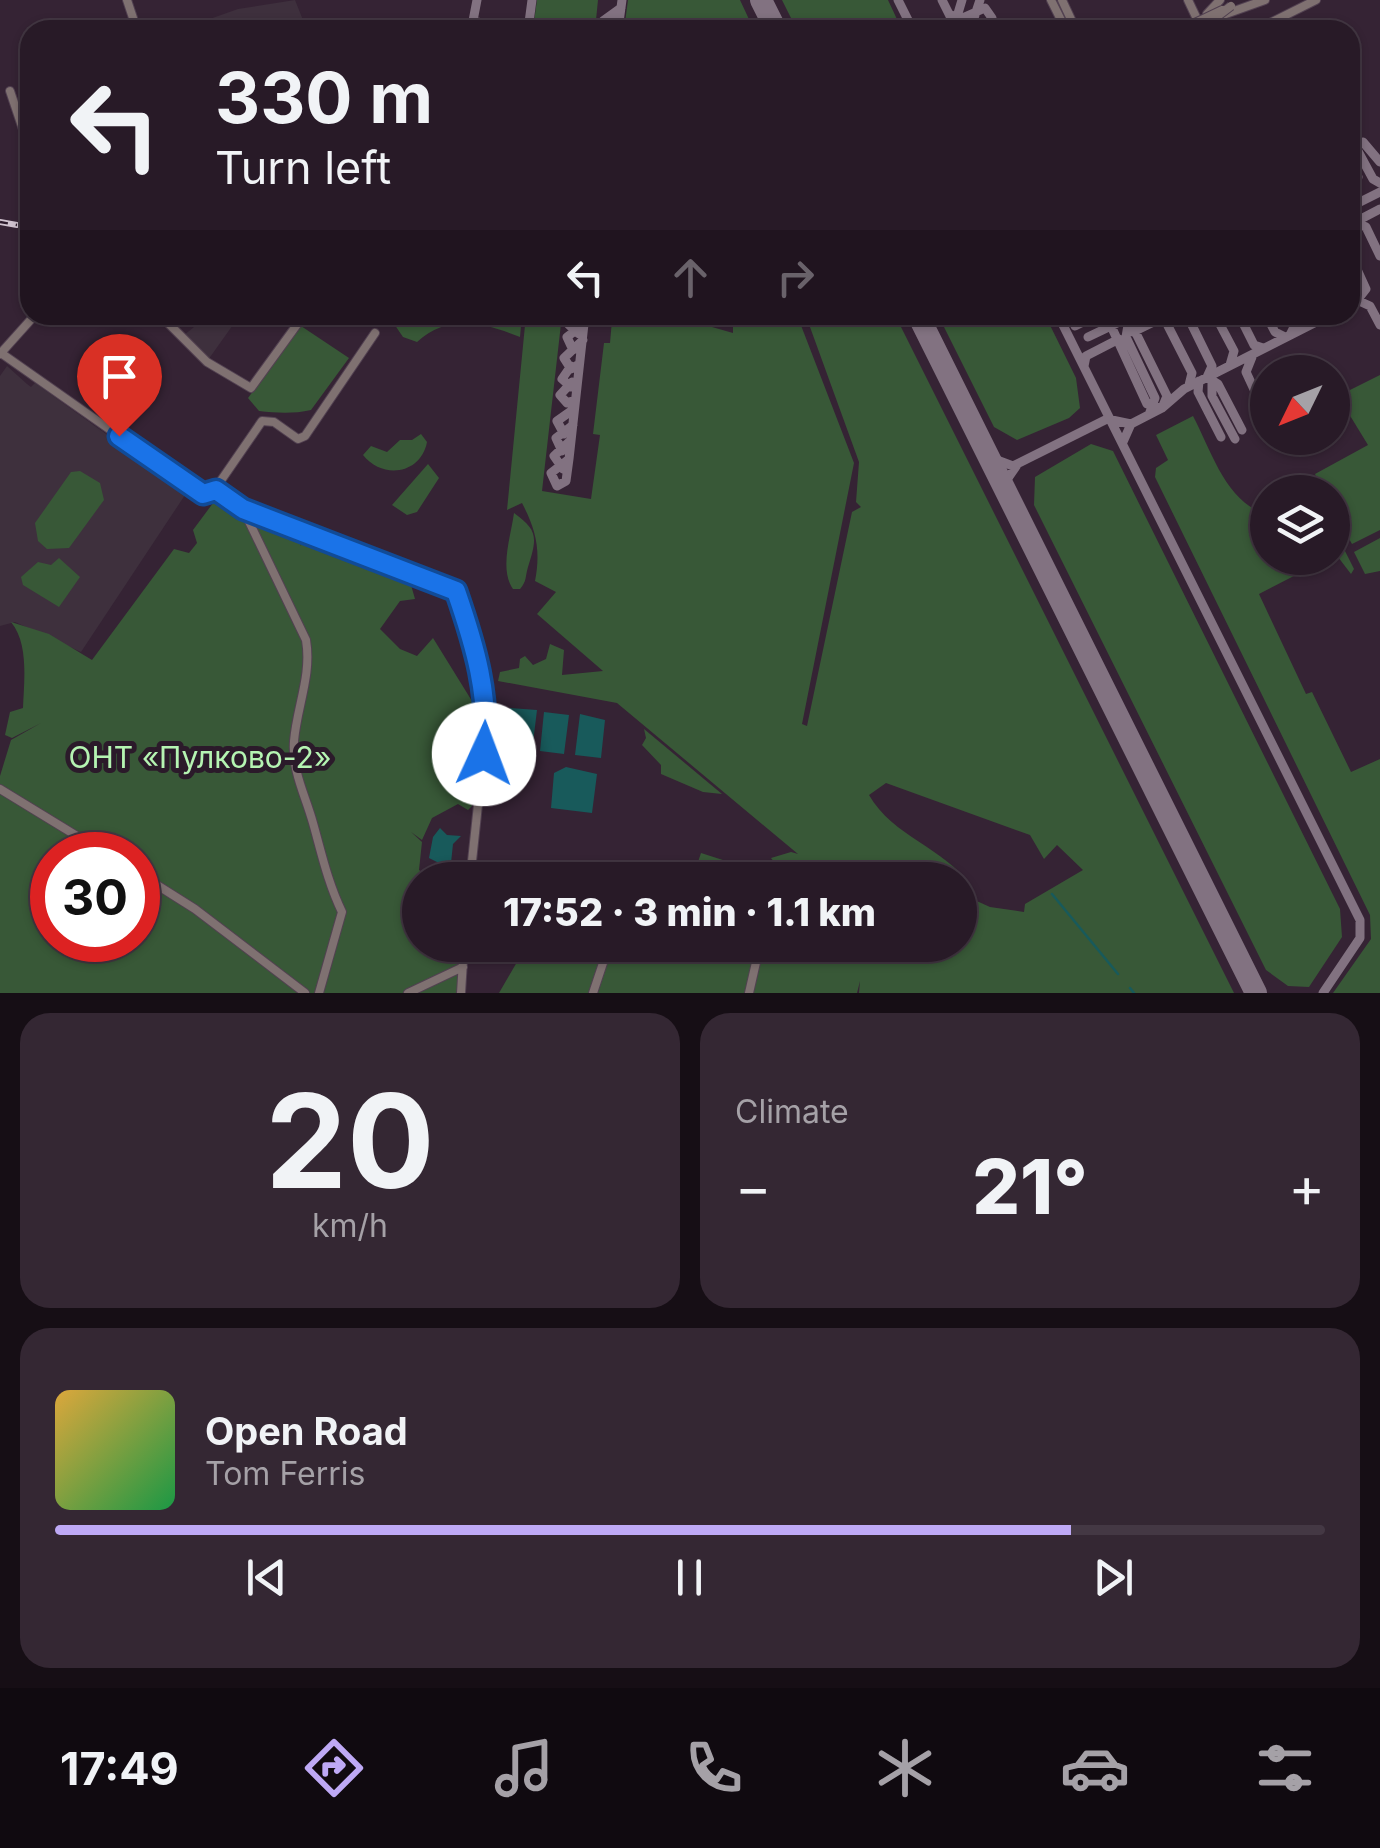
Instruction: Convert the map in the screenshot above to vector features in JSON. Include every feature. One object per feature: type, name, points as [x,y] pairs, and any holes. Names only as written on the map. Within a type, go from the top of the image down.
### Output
[{"type":"street","points":[[1224,8],[1240,0]]},
{"type":"street","points":[[1224,8],[1265,0]]},
{"type":"street","points":[[1276,20],[1316,0]]},
{"type":"street","points":[[10,91],[20,120]]},
{"type":"street","points":[[26,325],[0,354],[183,482],[456,591],[484,678],[487,720],[472,862]]},
{"type":"street","points":[[170,325],[207,362],[251,388],[297,325]]},
{"type":"street","points":[[214,492],[262,421],[269,420],[302,438],[375,333]]},
{"type":"street","points":[[243,509],[286,594],[309,658],[294,742],[296,784],[312,817],[329,888],[342,912],[319,993]]},
{"type":"street","points":[[0,789],[70,832]]},
{"type":"street","points":[[160,887],[305,993]]},
{"type":"street","points":[[460,993],[463,962]]},
{"type":"street","points":[[593,993],[603,962]]},
{"type":"street","points":[[749,993],[756,962]]},
{"type":"street","points":[[408,993],[463,966]]},
{"type":"shaded area","points":[[295,0],[303,20],[207,20],[238,9]]},
{"type":"shaded area","points":[[196,325],[233,325],[208,360],[184,335]]},
{"type":"shaded area","points":[[7,366],[31,387],[35,383],[176,484],[174,488],[185,495],[81,652],[15,622],[0,626],[0,376]]},
{"type":"shaded area","points":[[510,708],[537,710],[532,751],[507,748]]},
{"type":"shaded area","points":[[544,712],[569,715],[564,754],[540,751]]},
{"type":"shaded area","points":[[580,714],[605,720],[601,758],[575,755]]},
{"type":"shaded area","points":[[566,767],[597,774],[592,813],[551,808],[554,773]]},
{"type":"shaded area","points":[[440,828],[447,835],[461,836],[453,844],[451,862],[429,858],[433,837]]},
{"type":"green space","points":[[537,0],[598,0],[596,20],[534,20]]},
{"type":"green space","points":[[628,0],[740,0],[749,20],[625,20]]},
{"type":"green space","points":[[782,0],[888,0],[897,20],[792,20]]},
{"type":"green space","points":[[395,325],[450,325],[417,342],[403,337]]},
{"type":"green space","points":[[480,325],[521,325],[520,337]]},
{"type":"green space","points":[[525,325],[561,325],[542,491],[591,499],[600,435],[593,434],[604,343],[610,343],[612,325],[705,325],[733,333],[733,325],[801,325],[854,463],[802,724],[807,726],[852,512],[861,507],[856,502],[859,462],[809,325],[900,325],[1234,993],[859,993],[860,981],[857,993],[499,993],[517,962],[977,962],[977,901],[1024,912],[1025,904],[1083,870],[1057,845],[1044,859],[1030,835],[886,783],[869,795],[879,809],[947,862],[774,862],[771,858],[791,852],[798,854],[617,703],[498,681],[500,672],[519,668],[520,659],[525,656],[533,665],[546,659],[550,644],[564,650],[562,675],[603,671],[537,614],[556,592],[535,581],[536,540],[522,503],[507,510]]},
{"type":"green space","points":[[943,325],[1050,325],[1076,378],[1080,408],[1069,418],[1017,440],[994,427]]},
{"type":"green space","points":[[301,326],[349,358],[311,410],[259,411],[248,398]]},
{"type":"green space","points":[[1380,375],[1380,530],[1352,544],[1350,475],[1315,474],[1368,445],[1350,416],[1350,390]]},
{"type":"green space","points":[[1193,416],[1231,488],[1250,506],[1250,575],[1296,575],[1259,594],[1306,694],[1312,692],[1351,772],[1380,759],[1380,993],[1333,993],[1371,939],[1370,915],[1155,477],[1156,468],[1168,460],[1156,435]]},
{"type":"green space","points":[[421,434],[427,442],[423,453],[409,467],[381,468],[363,455],[371,446],[387,452],[400,440],[412,440]]},
{"type":"green space","points":[[1091,444],[1113,451],[1340,909],[1342,937],[1309,987],[1288,986],[1266,970],[1034,505],[1035,477]]},
{"type":"green space","points":[[428,464],[439,478],[417,512],[407,515],[392,505]]},
{"type":"green space","points":[[80,471],[100,483],[104,500],[69,548],[47,549],[38,541],[35,523],[71,472]]},
{"type":"green space","name":"ОНТ «Пулково-2»","points":[[219,495],[305,536],[300,546],[307,538],[316,545],[319,542],[349,557],[351,553],[409,578],[415,599],[400,601],[380,629],[400,649],[417,656],[433,638],[480,714],[461,746],[478,771],[469,791],[472,806],[468,810],[458,804],[432,818],[422,840],[411,832],[422,842],[420,862],[402,862],[402,962],[460,962],[457,993],[0,993],[0,776],[11,740],[41,723],[12,738],[5,735],[10,712],[23,708],[23,652],[11,622],[49,634],[92,660],[174,549],[189,553],[197,543],[193,530]]},
{"type":"green space","points":[[514,513],[531,529],[534,541],[520,589],[513,589],[507,572]]},
{"type":"green space","points":[[1380,538],[1380,571],[1365,574],[1354,552]]},
{"type":"green space","points":[[59,558],[80,577],[59,607],[23,585],[21,577],[38,562],[51,565]]},
{"type":"green space","points":[[644,729],[722,794],[703,792],[661,774],[661,765],[642,745],[646,738]]},
{"type":"green space","points":[[701,853],[726,861],[726,862],[698,862]]},
{"type":"waterway","points":[[1052,894],[1118,974]]},
{"type":"waterway","points":[[1130,988],[1134,993]]},
{"type":"taxiway","points":[[473,20],[477,0]]},
{"type":"taxiway","points":[[529,20],[532,0]]},
{"type":"taxiway","points":[[619,20],[622,0]]},
{"type":"taxiway","points":[[898,0],[908,20]]},
{"type":"taxiway","points":[[942,0],[952,20]]},
{"type":"taxiway","points":[[956,20],[962,0]]},
{"type":"taxiway","points":[[973,20],[980,0]]},
{"type":"taxiway","points":[[604,20],[621,8]]},
{"type":"taxiway","points":[[949,14],[960,19],[985,8],[991,20]]},
{"type":"taxiway","points":[[1363,142],[1380,162]]},
{"type":"taxiway","points":[[1360,155],[1373,179],[1380,183]]},
{"type":"taxiway","points":[[1360,202],[1380,192]]},
{"type":"taxiway","points":[[1360,219],[1380,209]]},
{"type":"taxiway","points":[[1360,224],[1366,227],[1380,256]]},
{"type":"taxiway","points":[[1360,276],[1366,289],[1360,297]]},
{"type":"taxiway","points":[[1360,301],[1370,306],[1380,325]]},
{"type":"taxiway","points":[[569,325],[579,334]]},
{"type":"taxiway","points":[[573,350],[567,337],[583,325]]},
{"type":"taxiway","points":[[569,459],[584,325]]},
{"type":"taxiway","points":[[1063,325],[1360,920],[1360,938],[1323,993]]},
{"type":"taxiway","points":[[1111,325],[1147,404],[1162,408],[1167,396],[1132,325]]},
{"type":"taxiway","points":[[1088,337],[1113,325]]},
{"type":"taxiway","points":[[1128,325],[1126,337],[1155,398],[1150,412]]},
{"type":"taxiway","points":[[1133,332],[1147,325]]},
{"type":"taxiway","points":[[1168,325],[1192,373],[1189,385]]},
{"type":"taxiway","points":[[1192,325],[1212,366],[1207,377],[1218,384],[1242,430]]},
{"type":"taxiway","points":[[1220,325],[1234,351],[1230,365]]},
{"type":"taxiway","points":[[1244,325],[1254,345],[1263,348]]},
{"type":"taxiway","points":[[1271,325],[1285,337]]},
{"type":"taxiway","points":[[1290,335],[1293,325]]},
{"type":"taxiway","points":[[1131,424],[1162,408],[1184,389],[1310,325]]},
{"type":"taxiway","points":[[1084,366],[1086,356],[1119,339]]},
{"type":"taxiway","points":[[579,364],[571,369],[564,358],[583,340]]},
{"type":"taxiway","points":[[1250,362],[1246,372],[1250,381]]},
{"type":"taxiway","points":[[571,366],[562,379],[571,387],[577,383]]},
{"type":"taxiway","points":[[1212,377],[1212,396],[1235,439]]},
{"type":"taxiway","points":[[1199,381],[1198,392],[1221,437]]},
{"type":"taxiway","points":[[572,382],[560,395],[567,403],[575,400]]},
{"type":"taxiway","points":[[564,434],[557,421],[574,409]]},
{"type":"taxiway","points":[[989,457],[1013,466],[1107,419],[1131,424],[1123,442]]},
{"type":"taxiway","points":[[562,451],[556,438],[573,425]]},
{"type":"taxiway","points":[[563,469],[554,456],[571,440]]},
{"type":"taxiway","points":[[569,459],[566,481],[557,486],[551,473],[569,459]]},
{"type":"taxiway","points":[[1007,494],[1006,481],[1017,465]]},
{"type":"runway","points":[[761,0],[771,20]]},
{"type":"runway","points":[[923,325],[1256,993]]},
{"type":"railway","points":[[0,222],[17,225]]},
{"type":"route","points":[[119,436],[203,494],[216,490],[243,509],[456,591],[484,678],[484,754]]}]
